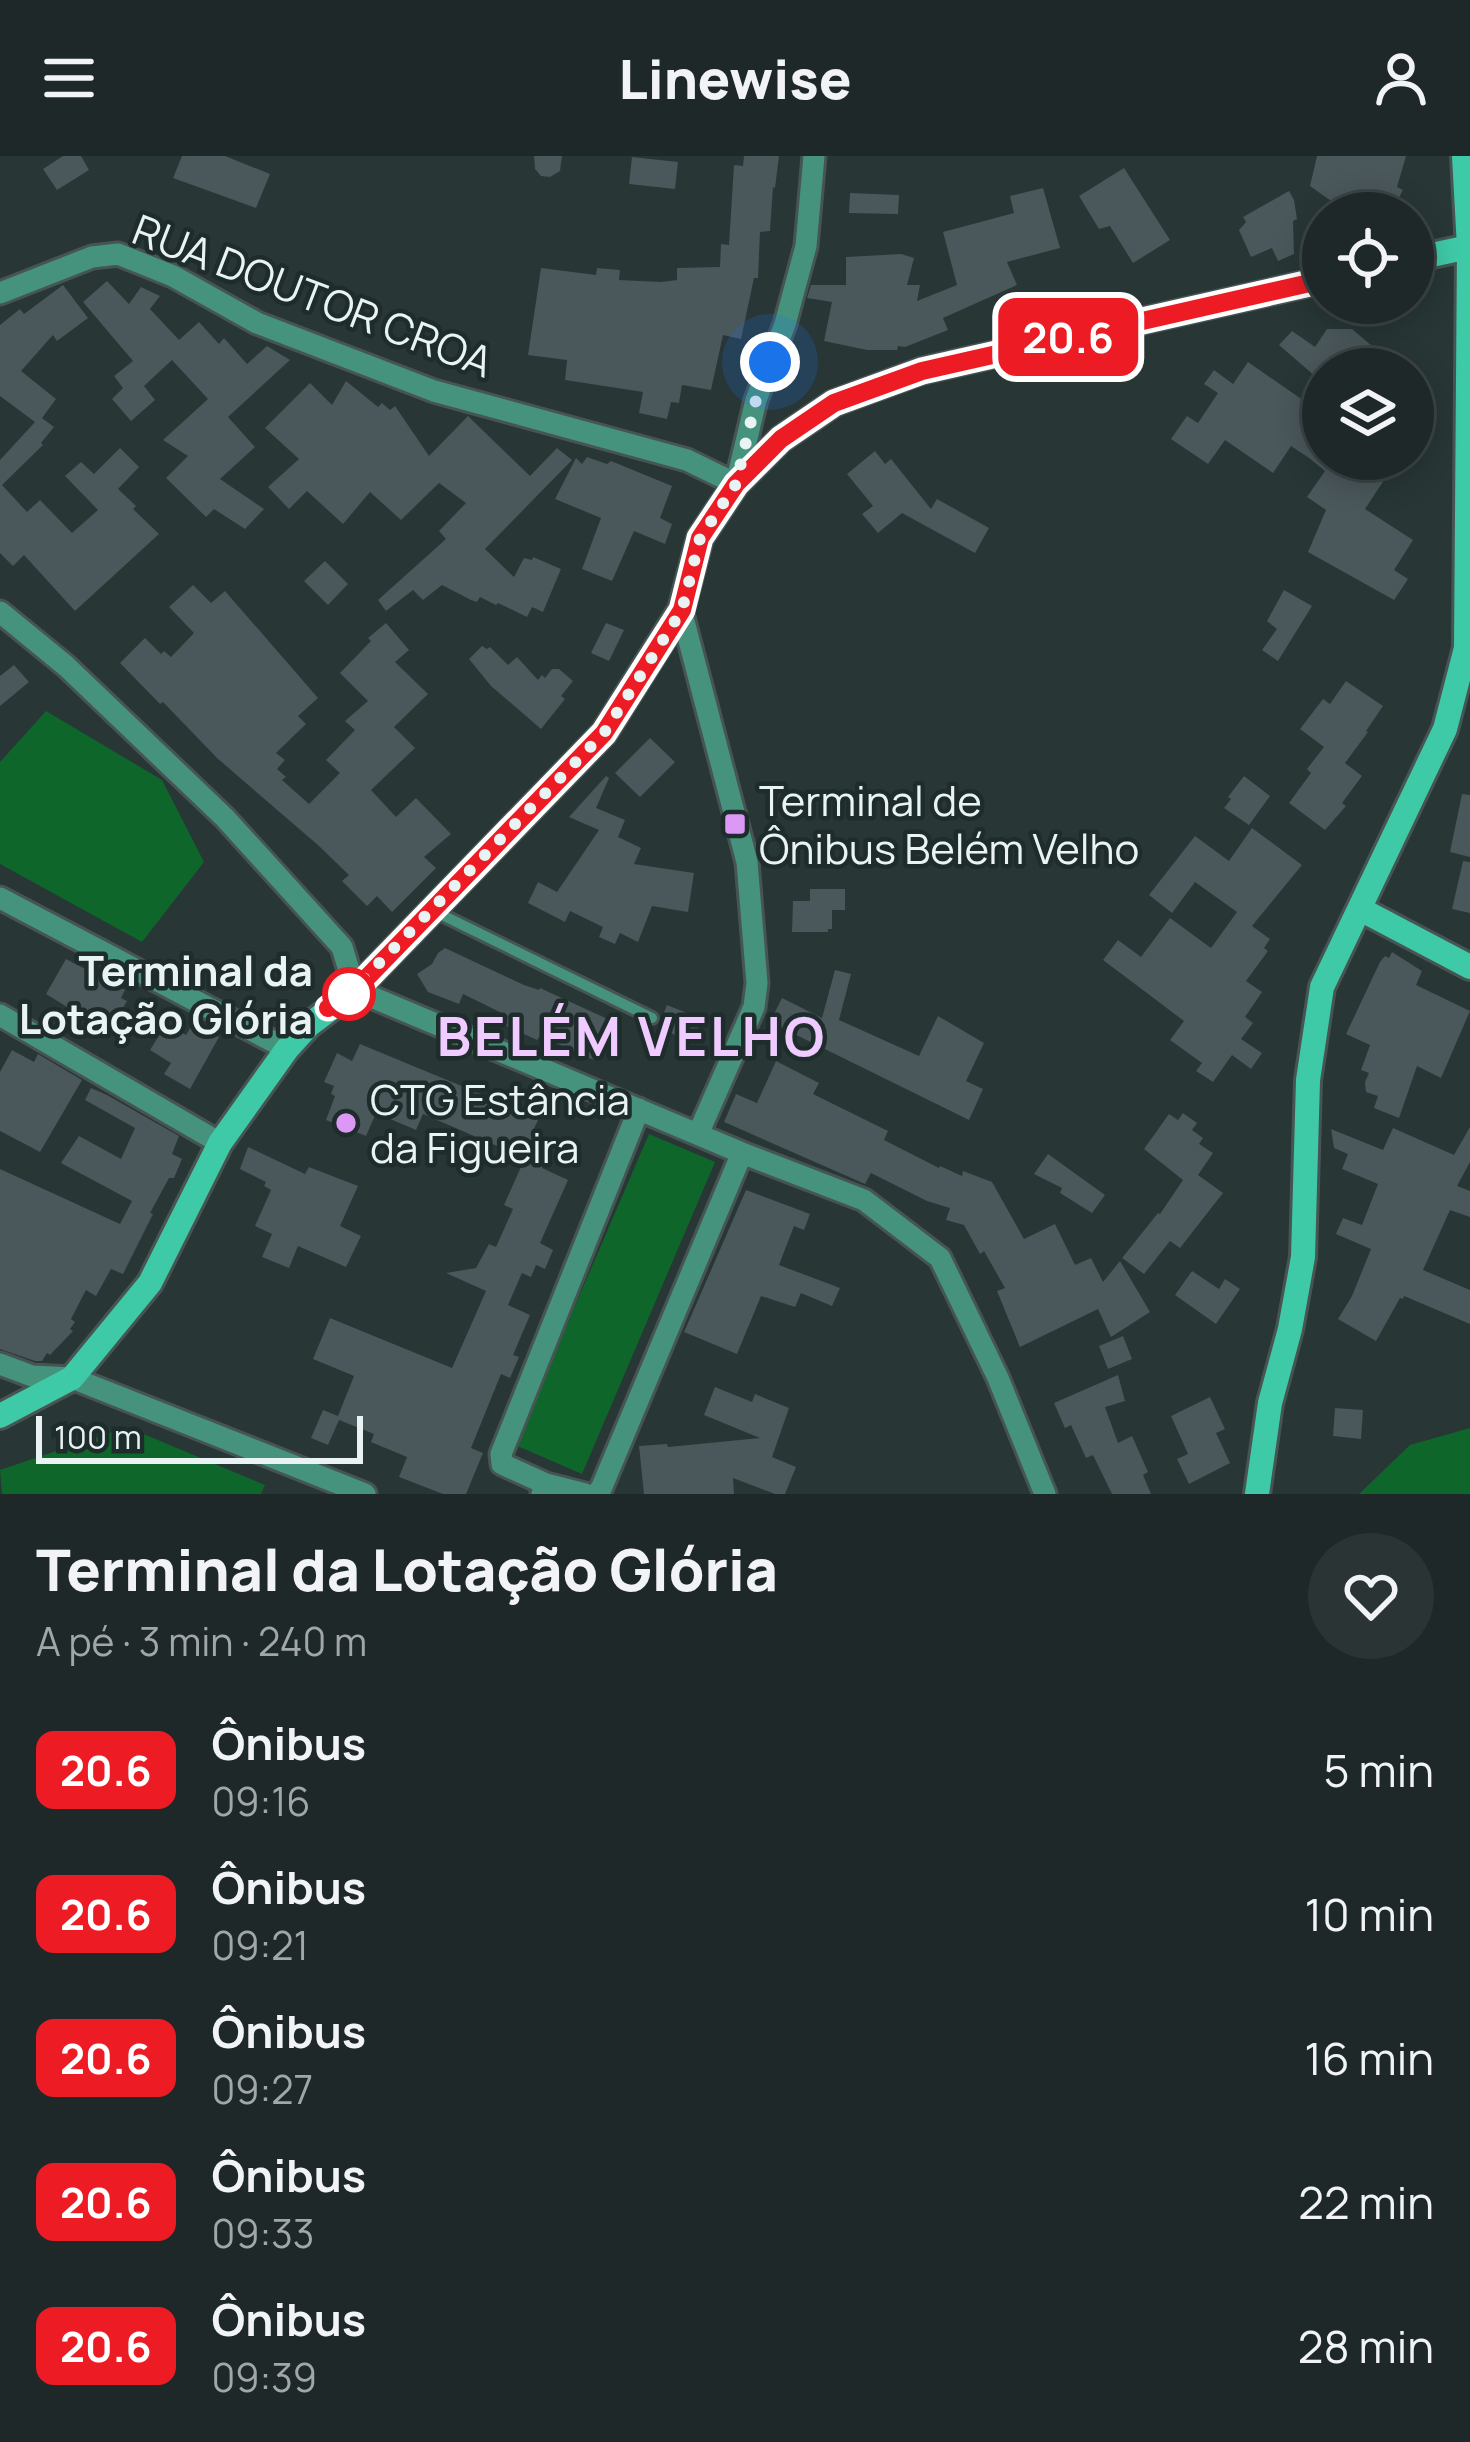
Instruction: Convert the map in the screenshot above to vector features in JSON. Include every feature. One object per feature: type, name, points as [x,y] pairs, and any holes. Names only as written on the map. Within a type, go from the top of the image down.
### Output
[{"type":"main road","points":[[1257,1494],[1270,1402],[1303,1257],[1308,1080],[1322,987],[1445,729],[1466,648],[1469,247],[1464,156]]},
{"type":"main road","points":[[1434,255],[1469,247]]},
{"type":"main road","points":[[0,1416],[72,1378],[150,1283],[220,1143],[287,1049],[318,1017],[355,990],[604,733],[682,610],[700,538],[736,484],[781,439],[834,403],[922,371],[1302,285]]},
{"type":"main road","points":[[1360,909],[1470,967]]},
{"type":"street","points":[[736,484],[756,400],[785,324],[806,246],[814,156]]},
{"type":"street","name":"RUA DOUTOR CROA","points":[[0,293],[92,257],[118,254],[173,276],[257,323],[434,391],[687,460],[736,484]]},
{"type":"street","points":[[682,610],[748,862],[757,983],[754,1007],[698,1134]]},
{"type":"street","points":[[0,612],[66,666],[225,818],[342,947],[355,990],[864,1200],[940,1258],[998,1378],[1045,1494]]},
{"type":"street","points":[[0,898],[287,1049]]},
{"type":"street","points":[[0,1016],[220,1143]]},
{"type":"street","points":[[585,1494],[544,1489],[502,1464],[500,1454],[638,1109]]},
{"type":"street","points":[[596,1494],[742,1153]]},
{"type":"street","points":[[0,1364],[32,1376],[72,1378],[365,1494]]},
{"type":"lane","points":[[432,910],[652,1018]]},
{"type":"green space","points":[[46,711],[162,780],[204,862],[142,942],[0,864],[0,762]]},
{"type":"green space","points":[[649,1134],[715,1162],[582,1474],[515,1445]]},
{"type":"green space","points":[[127,1427],[265,1485],[261,1494],[2,1494],[0,1470]]},
{"type":"green space","points":[[1470,1428],[1470,1494],[1359,1494],[1410,1445]]},
{"type":"building","points":[[63,156],[81,156],[89,170],[57,190],[43,169]]},
{"type":"building","points":[[182,156],[225,156],[270,174],[256,208],[173,178]]},
{"type":"building","points":[[534,156],[562,156],[560,171],[541,176]]},
{"type":"building","points":[[744,156],[779,156],[770,231],[760,232],[758,278],[754,278],[741,339],[723,335],[711,390],[682,385],[679,403],[671,402],[667,419],[639,413],[643,392],[565,380],[567,360],[528,355],[541,268],[596,275],[597,268],[620,270],[619,280],[661,282],[677,280],[677,268],[720,267],[721,244],[729,245],[734,165],[743,166]]},
{"type":"building","points":[[1317,156],[1406,156],[1397,187],[1402,192],[1318,192],[1310,186]]},
{"type":"building","points":[[632,157],[678,162],[675,189],[629,184]]},
{"type":"building","points":[[1124,168],[1170,240],[1133,263],[1110,226],[1099,229],[1079,196]]},
{"type":"building","points":[[1043,188],[1060,248],[1007,262],[1017,285],[943,318],[948,330],[897,350],[867,350],[824,341],[832,302],[807,298],[811,285],[846,285],[846,257],[901,254],[914,258],[907,285],[920,285],[917,301],[957,285],[943,232],[1014,213],[1010,196]]},
{"type":"building","points":[[1289,191],[1297,219],[1293,221],[1294,254],[1278,261],[1272,248],[1251,257],[1239,230],[1246,222],[1243,217]]},
{"type":"building","points":[[850,193],[899,195],[898,214],[849,213]]},
{"type":"building","points":[[107,281],[129,304],[141,287],[160,296],[150,309],[179,340],[199,322],[219,344],[224,338],[247,364],[267,346],[290,360],[228,417],[255,447],[220,479],[264,509],[245,529],[214,509],[206,517],[166,478],[188,456],[163,440],[208,399],[172,360],[144,386],[155,400],[131,421],[112,399],[123,388],[114,376],[133,361],[83,302]]},
{"type":"building","points":[[63,285],[88,318],[57,341],[53,335],[21,371],[56,399],[42,418],[54,427],[43,445],[2,485],[27,512],[40,500],[72,533],[98,510],[65,476],[81,462],[94,474],[120,448],[139,467],[118,489],[159,534],[75,611],[24,555],[13,566],[0,553],[0,460],[35,422],[0,396],[0,325]]},
{"type":"building","points":[[1327,329],[1352,329],[1374,348],[1302,348],[1302,365],[1279,345],[1292,331],[1315,347]]},
{"type":"building","points":[[1248,362],[1302,399],[1302,453],[1291,446],[1273,473],[1225,440],[1208,464],[1171,439],[1187,416],[1198,423],[1218,393],[1204,384],[1214,370],[1233,384]]},
{"type":"building","points":[[346,381],[378,407],[382,403],[390,410],[395,406],[429,456],[468,416],[530,476],[557,448],[572,460],[485,549],[514,577],[524,558],[561,569],[543,612],[532,607],[527,617],[480,597],[477,602],[471,600],[442,585],[423,600],[413,590],[386,611],[378,600],[446,539],[439,531],[466,503],[439,483],[401,520],[370,492],[343,524],[307,491],[289,509],[268,487],[299,459],[265,428],[310,383],[332,405]]},
{"type":"building","points":[[875,451],[885,464],[891,459],[931,509],[937,499],[989,528],[975,553],[902,513],[878,533],[862,514],[873,506],[847,474]]},
{"type":"building","points":[[587,457],[607,464],[611,461],[672,486],[660,518],[672,524],[665,544],[634,531],[612,581],[582,569],[601,518],[555,499],[576,458],[582,464]]},
{"type":"building","points":[[1319,480],[1384,480],[1365,509],[1413,540],[1394,570],[1408,579],[1394,600],[1308,552],[1326,510],[1307,497]]},
{"type":"building","points":[[325,561],[348,584],[328,605],[304,581]]},
{"type":"building","points":[[193,585],[211,603],[225,591],[318,698],[298,716],[306,724],[276,753],[285,760],[277,769],[286,777],[282,780],[309,804],[340,773],[326,760],[355,730],[345,721],[368,701],[340,673],[386,623],[409,650],[395,662],[428,694],[394,727],[415,748],[371,790],[396,817],[416,798],[451,834],[424,857],[436,868],[392,912],[377,896],[367,906],[342,881],[349,875],[217,758],[120,663],[145,638],[171,657],[194,633],[169,607]]},
{"type":"building","points":[[1284,590],[1312,606],[1278,661],[1262,650],[1277,629],[1267,621]]},
{"type":"building","points":[[606,623],[624,630],[609,661],[591,653]]},
{"type":"building","points":[[482,646],[490,647],[508,665],[517,657],[538,680],[559,669],[573,681],[541,729],[491,686],[469,659]]},
{"type":"building","points":[[14,665],[29,682],[0,706],[0,676]]},
{"type":"building","points":[[1346,681],[1383,706],[1345,763],[1362,776],[1342,803],[1346,806],[1325,830],[1289,803],[1324,747],[1300,729],[1323,699],[1330,704]]},
{"type":"building","points":[[650,738],[675,762],[640,797],[615,773]]},
{"type":"building","points":[[606,776],[596,808],[625,820],[618,837],[641,848],[634,864],[694,873],[688,912],[652,906],[638,942],[620,933],[615,944],[599,937],[603,927],[570,911],[565,922],[528,903],[538,882],[557,892],[599,830],[569,817]]},
{"type":"building","points":[[1244,776],[1270,796],[1249,825],[1224,808]]},
{"type":"building","points":[[1462,794],[1470,795],[1470,857],[1450,852]]},
{"type":"building","points":[[1252,828],[1302,865],[1252,926],[1270,939],[1264,948],[1268,951],[1246,981],[1262,992],[1245,1017],[1253,1023],[1241,1039],[1262,1053],[1251,1069],[1232,1055],[1213,1082],[1196,1071],[1202,1063],[1170,1040],[1184,1021],[1103,960],[1118,940],[1141,957],[1170,918],[1211,948],[1237,912],[1195,882],[1172,913],[1149,895],[1195,836],[1229,861]]},
{"type":"building","points":[[1463,861],[1470,862],[1470,913],[1452,909]]},
{"type":"building","points":[[810,889],[845,889],[845,910],[832,910],[828,932],[792,932],[793,901],[810,901]]},
{"type":"building","points":[[445,948],[612,1021],[594,1060],[504,1025],[508,1016],[463,994],[459,1004],[428,992],[417,974]]},
{"type":"building","points":[[1392,952],[1422,971],[1416,985],[1470,1011],[1441,1078],[1417,1066],[1399,1118],[1374,1108],[1378,1096],[1366,1092],[1369,1073],[1361,1070],[1370,1045],[1346,1034],[1380,962]]},
{"type":"building","points":[[66,959],[125,990],[121,998],[127,1001],[111,1029],[46,994]]},
{"type":"building","points":[[835,970],[851,974],[839,1020],[919,1056],[938,1016],[984,1043],[966,1081],[983,1089],[969,1120],[770,1022],[782,998],[822,1018]]},
{"type":"building","points":[[667,1005],[702,1019],[693,1042],[658,1028]]},
{"type":"building","points":[[194,1022],[219,1037],[190,1089],[164,1074],[171,1063],[150,1050],[166,1024],[186,1035]]},
{"type":"building","points":[[360,1044],[539,1118],[532,1133],[554,1142],[542,1168],[568,1180],[540,1243],[553,1250],[545,1269],[536,1265],[531,1277],[522,1273],[508,1305],[530,1315],[513,1355],[519,1357],[510,1378],[501,1374],[471,1448],[483,1453],[466,1494],[443,1494],[399,1477],[407,1457],[371,1442],[374,1434],[339,1420],[328,1445],[311,1438],[323,1410],[338,1416],[354,1376],[313,1359],[330,1318],[452,1368],[486,1291],[446,1273],[476,1268],[489,1244],[496,1247],[513,1209],[504,1205],[525,1158],[423,1114],[416,1130],[376,1113],[366,1136],[326,1120],[335,1096],[331,1094],[334,1086],[324,1082],[337,1053],[352,1061]]},
{"type":"building","points":[[12,1050],[34,1062],[38,1054],[82,1080],[40,1152],[0,1131],[0,1072]]},
{"type":"building","points":[[776,1061],[819,1083],[813,1094],[888,1131],[884,1140],[939,1168],[992,1182],[1024,1239],[1055,1224],[1075,1265],[1091,1258],[1103,1282],[1120,1261],[1150,1312],[1111,1337],[1098,1309],[1020,1347],[997,1291],[1005,1288],[964,1225],[946,1220],[950,1208],[871,1173],[865,1184],[724,1122],[736,1094],[757,1103]]},
{"type":"building","points":[[91,1088],[179,1136],[172,1154],[182,1159],[150,1213],[123,1274],[111,1269],[96,1296],[86,1290],[71,1319],[73,1331],[50,1355],[35,1361],[0,1349],[0,1169],[120,1224],[132,1201],[61,1163],[79,1136],[121,1159],[135,1128],[85,1100]]},
{"type":"building","points":[[1183,1113],[1197,1123],[1192,1130],[1203,1138],[1199,1144],[1213,1153],[1198,1175],[1223,1193],[1180,1248],[1170,1241],[1144,1274],[1122,1258],[1183,1180],[1144,1149],[1169,1114],[1178,1120]]},
{"type":"building","points":[[1470,1127],[1470,1162],[1457,1186],[1470,1191],[1470,1217],[1450,1210],[1423,1270],[1470,1290],[1470,1324],[1404,1296],[1376,1341],[1338,1319],[1371,1249],[1336,1234],[1343,1218],[1362,1225],[1378,1184],[1342,1169],[1348,1154],[1334,1148],[1331,1129],[1383,1150],[1393,1128],[1454,1155]]},
{"type":"building","points":[[248,1147],[305,1174],[309,1167],[358,1186],[340,1226],[361,1236],[346,1267],[298,1246],[289,1268],[262,1257],[272,1234],[255,1226],[271,1190],[264,1186],[266,1182],[240,1169]]},
{"type":"building","points":[[1048,1154],[1105,1195],[1092,1213],[1060,1193],[1062,1188],[1034,1174]]},
{"type":"building","points":[[746,1190],[810,1214],[804,1230],[794,1226],[779,1265],[840,1288],[832,1306],[801,1293],[795,1307],[761,1296],[737,1354],[684,1332]]},
{"type":"building","points":[[1192,1271],[1219,1289],[1225,1279],[1240,1289],[1216,1324],[1175,1295]]},
{"type":"building","points":[[1123,1336],[1132,1359],[1108,1369],[1099,1346]]},
{"type":"building","points":[[1118,1375],[1125,1401],[1105,1407],[1118,1443],[1132,1436],[1148,1472],[1143,1475],[1151,1494],[1112,1494],[1093,1455],[1086,1458],[1071,1425],[1065,1428],[1054,1403]]},
{"type":"building","points":[[715,1387],[752,1402],[755,1394],[789,1408],[772,1457],[796,1467],[785,1494],[733,1478],[734,1494],[644,1494],[639,1446],[760,1438],[704,1415]]},
{"type":"building","points":[[1210,1397],[1225,1429],[1216,1433],[1230,1463],[1189,1484],[1177,1459],[1188,1454],[1171,1416]]},
{"type":"building","points":[[1335,1408],[1363,1410],[1361,1439],[1333,1436]]},
{"type":"bus line","name":"20.6","points":[[328,1008],[355,990],[604,733],[682,610],[700,538],[736,484],[781,439],[834,403],[922,371],[1302,285]]},
{"type":"place","name":"Terminal de Ônibus Belém Velho","points":[[735,824]]},
{"type":"place","name":"Terminal da Lotação Glória","points":[[349,994]]},
{"type":"place","name":"CTG Estância da Figueira","points":[[346,1123]]},
{"type":"district","name":"BELÉM VELHO","points":[[632,1035]]},
{"type":"route","points":[[349,994],[604,733],[682,610],[700,538],[736,484],[770,362]]}]
